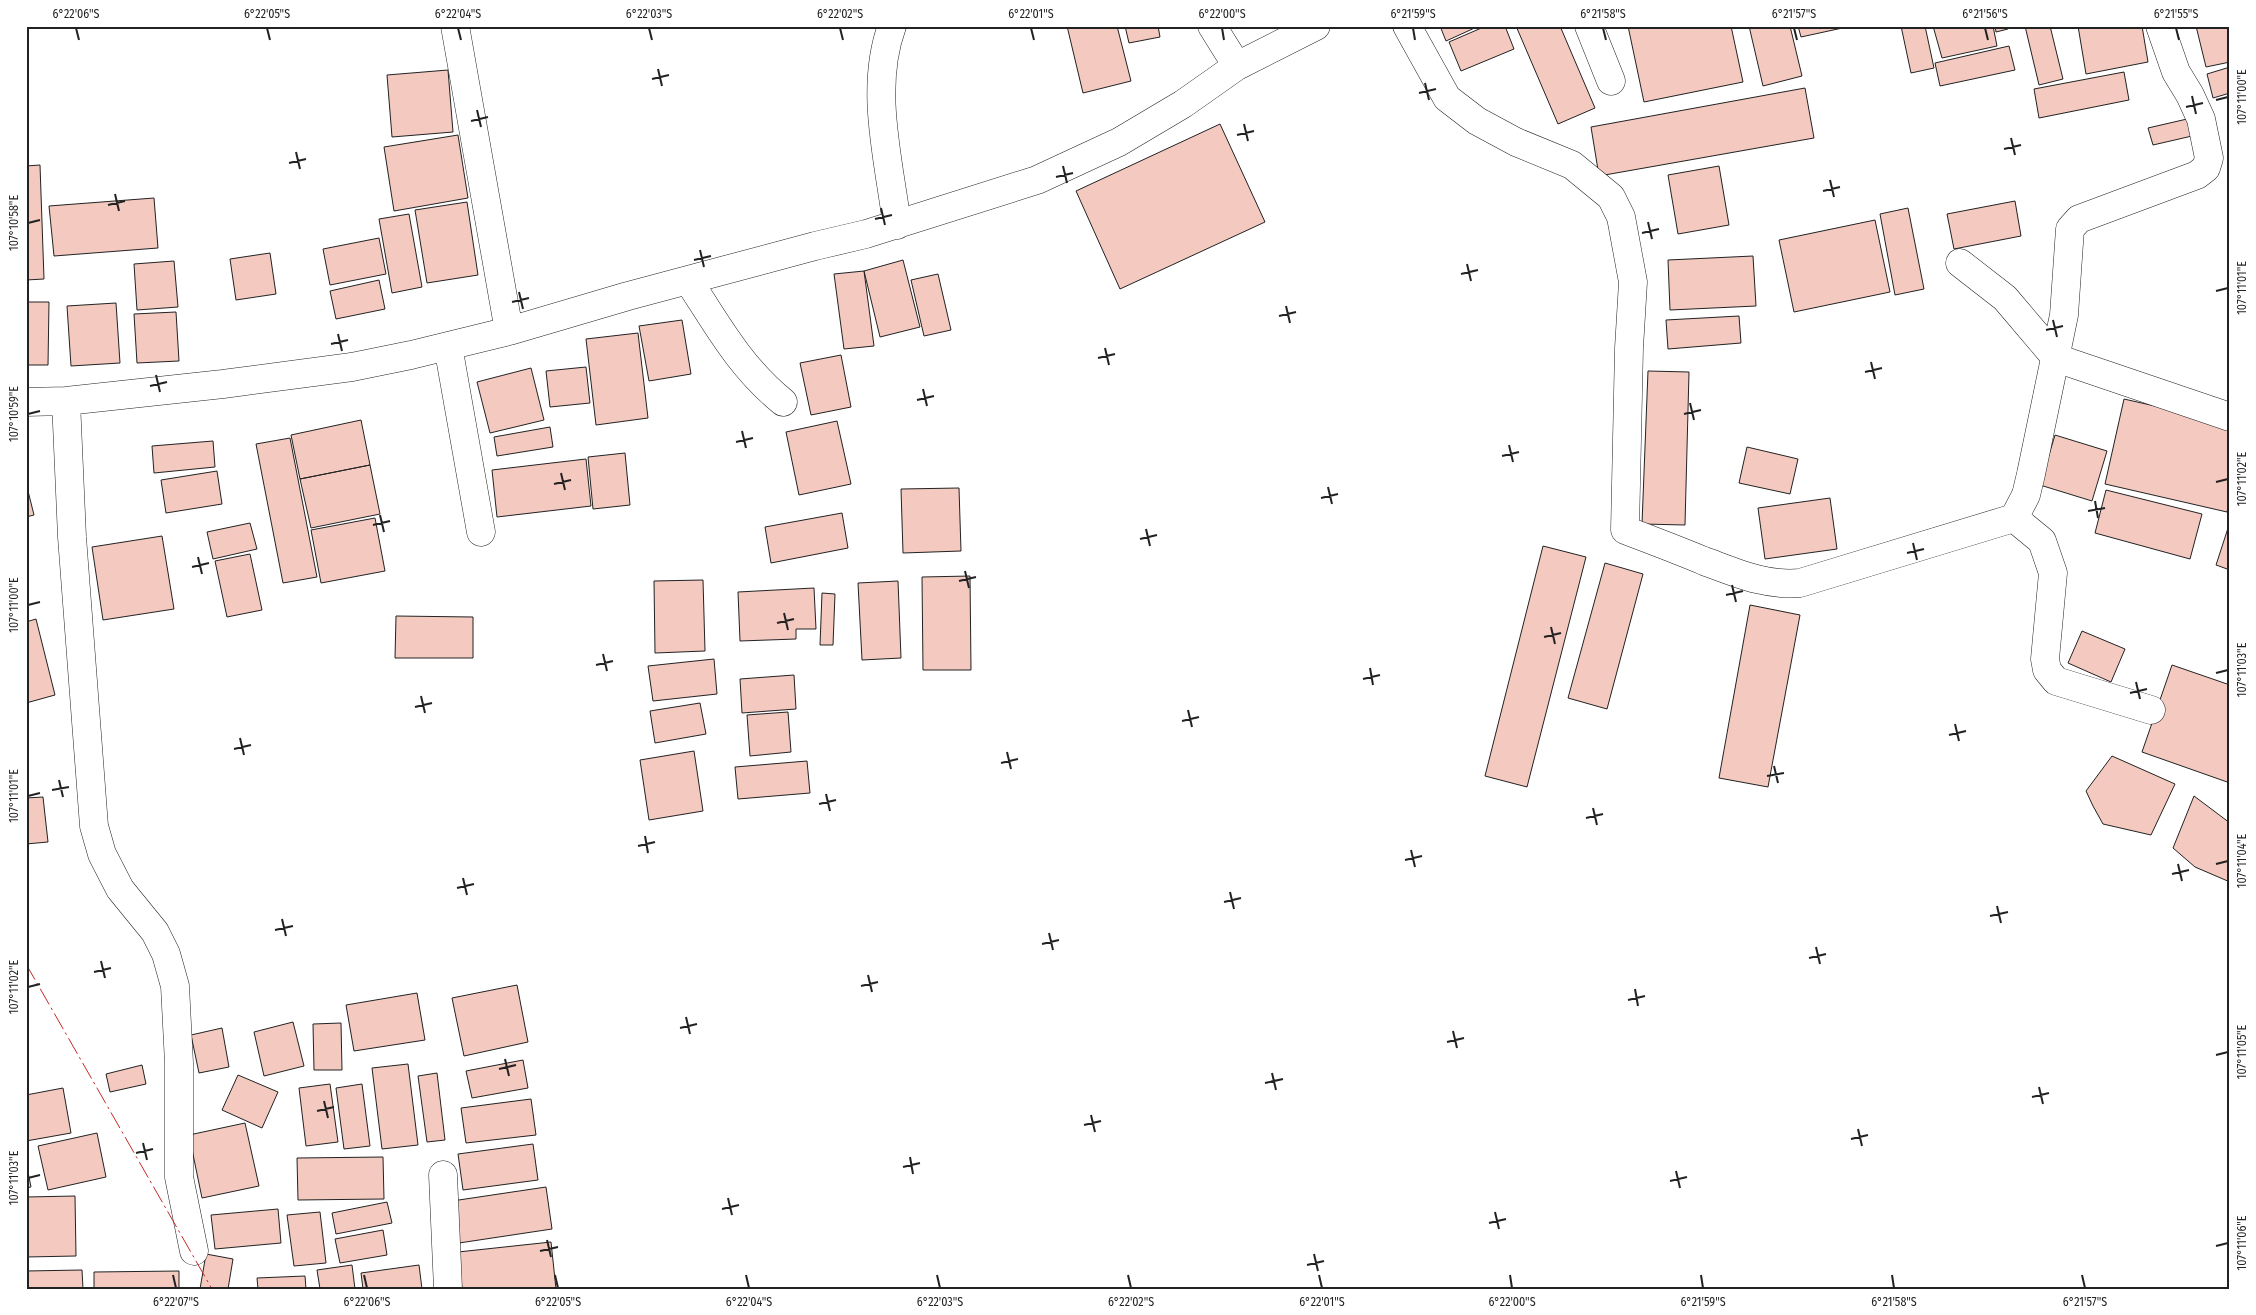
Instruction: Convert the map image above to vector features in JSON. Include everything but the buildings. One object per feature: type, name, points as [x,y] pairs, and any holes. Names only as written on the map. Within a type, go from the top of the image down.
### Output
[{"type":"street","points":[[455,26],[509,331]]},
{"type":"street","points":[[892,26],[885,46],[880,99],[897,225]]},
{"type":"street","points":[[1212,26],[1237,66]]},
{"type":"street","points":[[26,402],[66,401],[286,377],[352,367],[509,331],[688,280],[897,225],[1037,180],[1119,142],[1183,104],[1237,66],[1316,26]]},
{"type":"street","points":[[1407,26],[1446,98],[1477,121],[1516,142],[1572,165],[1611,197],[1620,217],[1633,282],[1628,358],[1625,530],[1733,573],[1760,581],[1782,584],[1800,583],[2014,518],[2027,488],[2056,358],[2064,315],[2069,237],[2072,224],[2079,219],[2197,175],[2206,168],[2209,158],[2201,119],[2190,95],[2176,72],[2160,26]]},
{"type":"street","points":[[1588,26],[1611,81]]},
{"type":"street","points":[[1960,263],[2005,298],[2056,358],[2230,417]]},
{"type":"street","points":[[688,280],[740,359],[760,383],[784,402]]},
{"type":"street","points":[[448,346],[482,532]]},
{"type":"street","points":[[66,401],[72,537],[94,826],[102,854],[120,889],[155,932],[166,954],[175,986],[179,1063],[179,1177],[194,1251]]},
{"type":"street","points":[[2014,518],[2042,542],[2053,573],[2046,659],[2047,670],[2056,681],[2151,710]]},
{"type":"street","points":[[443,1175],[448,1289]]},
{"type":"power","points":[[26,964],[212,1289]]}]
